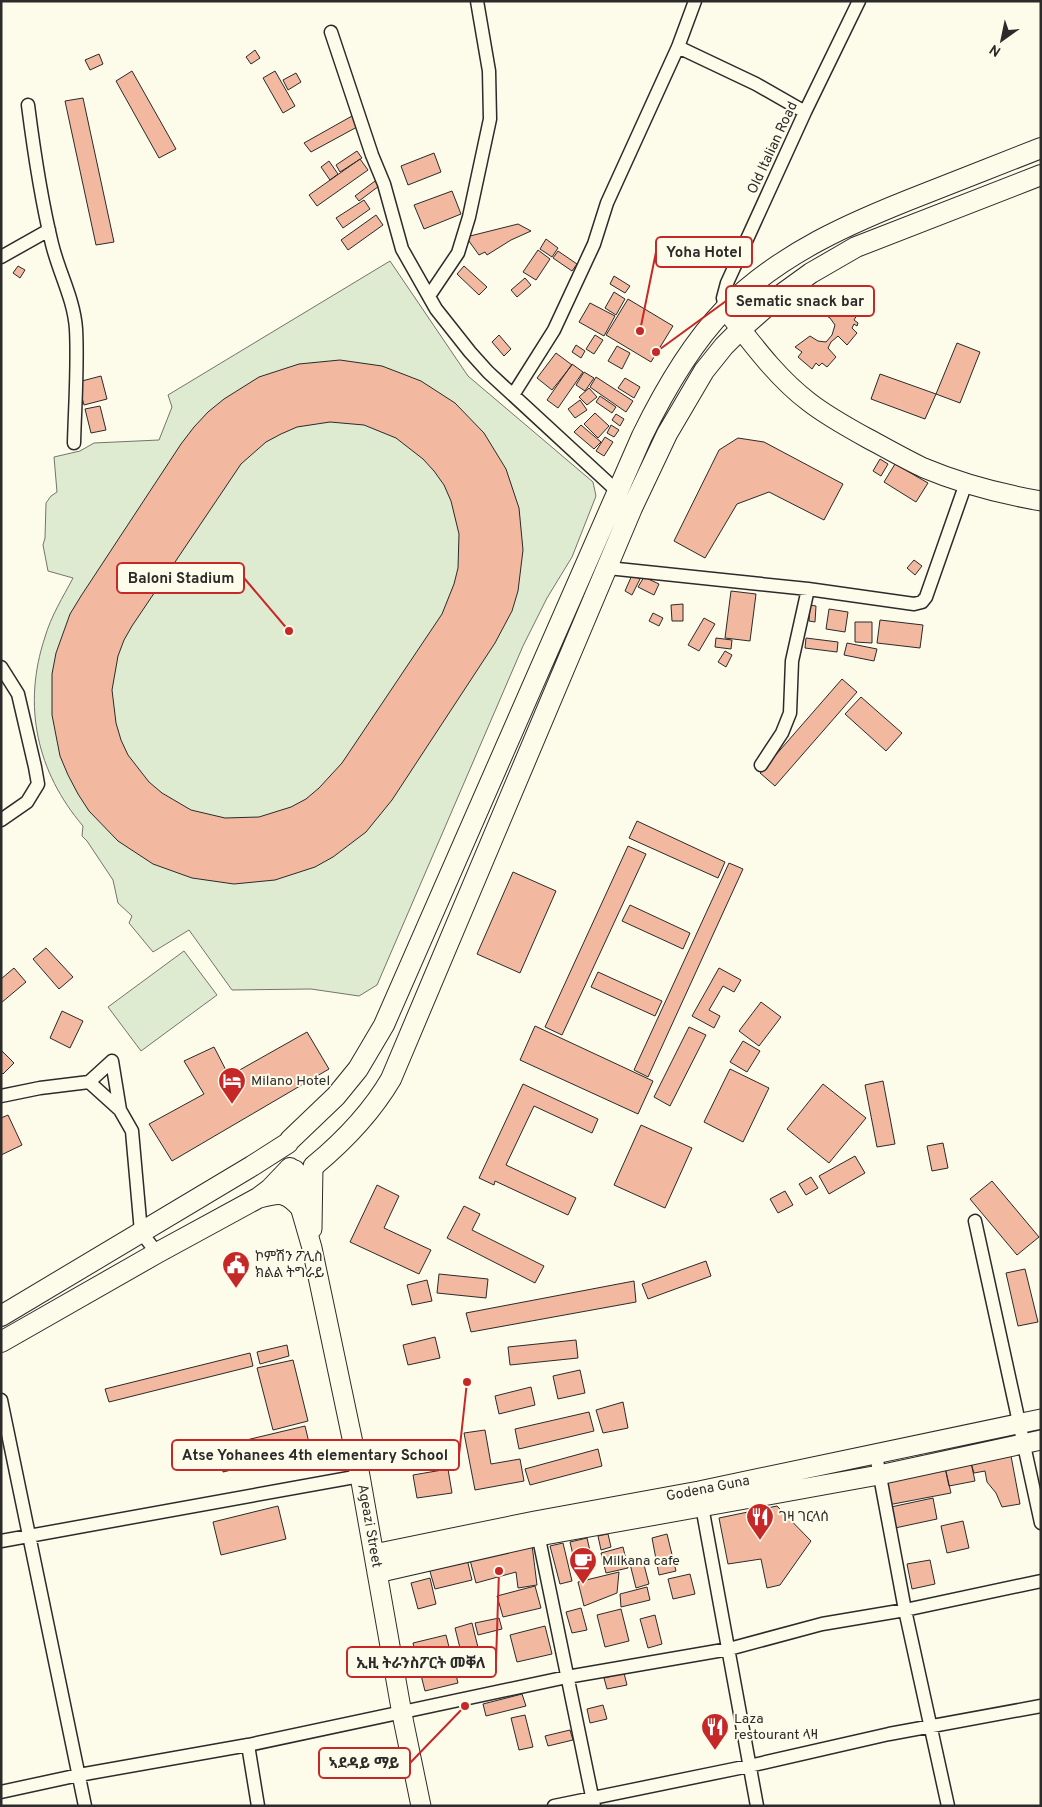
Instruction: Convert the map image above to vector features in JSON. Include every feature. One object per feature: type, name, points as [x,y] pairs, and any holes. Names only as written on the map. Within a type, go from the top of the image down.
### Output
[{"type":"main road","points":[[303,1167],[284,1158],[289,1141],[336,1096],[358,1069],[384,1025],[617,491],[654,411],[706,332],[726,309],[782,262],[828,235],[870,215],[1041,148]]},
{"type":"main road","points":[[1,1342],[258,1198],[303,1167],[359,1124],[381,1095],[391,1079],[632,508],[678,414],[704,371],[724,346],[740,329],[775,299],[811,273],[856,247],[1041,175]]},
{"type":"main road","points":[[726,309],[772,367],[809,402],[841,423],[924,467],[966,484],[1041,501]]},
{"type":"main road","points":[[1,1316],[252,1166],[295,1137],[305,1137],[314,1142],[319,1152],[303,1167],[297,1196],[312,1248]]},
{"type":"main road","points":[[303,1167],[312,1248]]},
{"type":"main road","points":[[258,1198],[276,1193],[283,1194],[290,1196],[301,1208]]},
{"type":"main road","name":"Ageazi Street","points":[[312,1248],[360,1476],[402,1714],[421,1806]]},
{"type":"main road","name":"Godena Guna","points":[[701,1499],[876,1455],[1041,1419]]},
{"type":"main road","name":"Godena Guna","points":[[374,1554],[537,1529],[701,1499],[879,1475],[1032,1442]]},
{"type":"main road","name":"Godena Guna","points":[[377,1573],[537,1529]]},
{"type":"street","points":[[428,296],[458,253],[470,217],[490,119],[489,71],[476,1]]},
{"type":"street","points":[[513,395],[554,330],[594,244],[607,203],[678,46],[695,1]]},
{"type":"street","name":"Old Italian Road","points":[[726,309],[723,298],[727,283],[805,112],[859,1]]},
{"type":"street","points":[[331,32],[372,155],[384,184],[402,249],[428,296],[442,317],[488,372],[617,491]]},
{"type":"street","points":[[678,46],[756,84],[805,112]]},
{"type":"street","points":[[28,105],[48,230],[52,247],[67,285],[76,327],[74,443]]},
{"type":"street","points":[[1,257],[48,230]]},
{"type":"street","points":[[608,568],[808,590],[914,604],[922,602],[926,598],[966,484]]},
{"type":"street","points":[[762,764],[782,733],[790,713],[792,661],[808,590]]},
{"type":"street","points":[[1,668],[18,694],[38,784],[28,802],[1,820]]},
{"type":"street","points":[[1,1096],[40,1088],[89,1082],[112,1061],[120,1110]]},
{"type":"street","points":[[89,1082],[120,1110],[132,1131],[142,1232],[157,1253]]},
{"type":"street","points":[[975,1221],[1019,1423],[1032,1442],[1041,1523]]},
{"type":"street","points":[[1,1400],[86,1806]]},
{"type":"street","points":[[876,1455],[905,1610],[932,1726],[948,1806]]},
{"type":"street","points":[[1,1541],[360,1476]]},
{"type":"street","points":[[701,1499],[756,1806]]},
{"type":"street","points":[[537,1529],[593,1802]]},
{"type":"street","points":[[1,1792],[79,1775],[248,1745],[402,1714],[567,1677],[729,1649],[822,1624],[905,1610],[1041,1581]]},
{"type":"street","points":[[554,1806],[593,1802],[889,1734],[1041,1706]]},
{"type":"street","points":[[248,1745],[258,1806]]},
{"type":"green space","points":[[390,261],[468,376],[593,482],[596,496],[572,557],[547,598],[523,646],[377,985],[359,996],[311,989],[232,990],[189,930],[153,952],[129,923],[132,916],[118,903],[113,880],[82,836],[83,826],[67,805],[54,783],[45,761],[38,737],[35,713],[38,663],[50,622],[73,578],[48,571],[43,545],[46,503],[57,492],[54,457],[80,451],[94,443],[159,440],[172,407],[168,395]]},
{"type":"green space","points":[[184,951],[217,995],[141,1051],[108,1007]]},
{"type":"building","points":[[255,50],[260,58],[251,64],[246,57]]},
{"type":"building","points":[[99,54],[103,64],[90,70],[85,60]]},
{"type":"building","points":[[132,71],[176,149],[159,158],[116,81]]},
{"type":"building","points":[[275,71],[295,106],[283,113],[263,78]]},
{"type":"building","points":[[296,73],[301,82],[288,90],[283,80]]},
{"type":"building","points":[[83,98],[114,242],[96,245],[65,101]]},
{"type":"building","points":[[352,116],[357,127],[311,152],[304,143]]},
{"type":"building","points":[[357,151],[362,158],[340,172],[336,165]]},
{"type":"building","points":[[434,153],[441,172],[408,185],[401,166]]},
{"type":"building","points":[[360,159],[368,170],[317,206],[309,195]]},
{"type":"building","points":[[329,161],[338,174],[330,180],[321,167]]},
{"type":"building","points":[[375,181],[379,186],[359,201],[355,196]]},
{"type":"building","points":[[452,191],[461,214],[424,229],[414,205]]},
{"type":"building","points":[[364,200],[370,209],[343,228],[336,218]]},
{"type":"building","points":[[376,215],[383,225],[348,250],[341,240]]},
{"type":"building","points":[[518,224],[531,231],[511,240],[487,255],[485,252],[479,255],[466,237]]},
{"type":"building","points":[[546,239],[558,248],[552,257],[540,249]]},
{"type":"building","points":[[538,250],[550,259],[536,280],[523,272]]},
{"type":"building","points":[[558,251],[577,264],[572,271],[553,258]]},
{"type":"building","points":[[18,266],[25,270],[20,278],[13,273]]},
{"type":"building","points":[[464,266],[487,287],[479,295],[457,274]]},
{"type":"building","points":[[614,276],[630,286],[625,293],[610,284]]},
{"type":"building","points":[[525,278],[531,285],[517,297],[511,290]]},
{"type":"building","points":[[841,288],[851,297],[847,304],[857,315],[854,320],[858,323],[857,326],[854,324],[852,328],[857,333],[847,345],[838,336],[831,342],[828,348],[836,357],[827,367],[822,363],[819,366],[816,363],[812,369],[798,357],[802,352],[795,347],[810,336],[818,341],[826,342],[832,335],[835,325],[830,318],[822,313],[826,289],[836,294]]},
{"type":"building","points":[[614,292],[625,299],[616,315],[605,308]]},
{"type":"building","points":[[628,299],[673,326],[651,362],[606,335]]},
{"type":"building","points":[[590,303],[615,316],[604,336],[579,322]]},
{"type":"building","points":[[499,335],[511,349],[504,356],[492,342]]},
{"type":"building","points":[[595,335],[603,340],[594,354],[586,349]]},
{"type":"building","points":[[957,343],[980,352],[960,403],[936,394]]},
{"type":"building","points":[[576,345],[585,351],[581,358],[572,352]]},
{"type":"building","points":[[617,346],[630,353],[622,369],[608,361]]},
{"type":"building","points":[[556,353],[572,365],[552,390],[537,378]]},
{"type":"building","points":[[340,360],[382,366],[421,381],[455,403],[484,433],[506,469],[519,508],[523,550],[518,591],[512,611],[495,643],[392,800],[366,832],[333,857],[315,867],[275,880],[234,884],[192,878],[153,864],[118,841],[89,811],[78,794],[60,756],[52,715],[52,674],[56,653],[70,614],[194,427],[224,399],[259,377],[299,364]],"holes":[[[330,422],[364,425],[396,438],[423,459],[444,485],[451,501],[459,534],[458,568],[442,614],[342,763],[306,799],[291,807],[259,817],[225,818],[191,810],[162,793],[149,782],[128,755],[121,740],[116,723],[112,690],[118,656],[124,640],[241,464],[266,442],[297,427]]]},
{"type":"building","points":[[572,364],[583,372],[558,408],[547,400]]},
{"type":"building","points":[[584,372],[594,378],[585,391],[576,385]]},
{"type":"building","points":[[880,374],[936,394],[925,419],[871,399]]},
{"type":"building","points":[[101,376],[107,399],[84,405],[78,382]]},
{"type":"building","points":[[596,377],[633,401],[626,412],[590,387]]},
{"type":"building","points":[[625,378],[640,387],[634,398],[618,388]]},
{"type":"building","points":[[589,388],[597,397],[587,405],[579,397]]},
{"type":"building","points":[[600,396],[616,407],[612,413],[596,402]]},
{"type":"building","points":[[580,400],[587,410],[575,418],[568,409]]},
{"type":"building","points":[[100,406],[106,430],[91,433],[85,409]]},
{"type":"building","points":[[595,413],[609,426],[598,438],[584,424]]},
{"type":"building","points":[[616,414],[624,419],[620,426],[612,420]]},
{"type":"building","points":[[581,425],[601,442],[594,449],[574,432]]},
{"type":"building","points":[[611,425],[619,430],[614,437],[607,433]]},
{"type":"building","points":[[605,437],[613,442],[604,456],[596,451]]},
{"type":"building","points":[[738,438],[764,442],[843,484],[824,520],[769,492],[737,504],[705,558],[674,541],[719,450]]},
{"type":"building","points":[[880,459],[888,464],[881,476],[873,471]]},
{"type":"building","points":[[895,464],[928,483],[916,502],[884,482]]},
{"type":"building","points":[[914,560],[922,566],[915,575],[907,568]]},
{"type":"building","points":[[632,575],[640,579],[632,595],[625,591]]},
{"type":"building","points":[[644,577],[659,584],[654,595],[638,587]]},
{"type":"building","points":[[731,591],[756,594],[750,641],[725,638]]},
{"type":"building","points":[[683,604],[683,621],[672,621],[671,605]]},
{"type":"building","points":[[810,605],[816,606],[815,622],[809,621]]},
{"type":"building","points":[[829,609],[848,612],[845,632],[826,629]]},
{"type":"building","points":[[653,613],[663,618],[659,626],[649,621]]},
{"type":"building","points":[[704,618],[715,624],[699,651],[688,645]]},
{"type":"building","points":[[880,620],[923,625],[920,648],[877,643]]},
{"type":"building","points":[[855,622],[872,622],[872,643],[855,642]]},
{"type":"building","points":[[716,638],[732,640],[731,649],[715,647]]},
{"type":"building","points":[[806,638],[838,642],[837,652],[805,648]]},
{"type":"building","points":[[847,643],[877,649],[874,661],[844,655]]},
{"type":"building","points":[[725,651],[732,655],[726,667],[718,662]]},
{"type":"building","points":[[842,679],[857,692],[775,786],[760,773]]},
{"type":"building","points":[[861,697],[902,733],[886,751],[845,714]]},
{"type":"building","points":[[637,821],[725,862],[718,878],[629,838]]},
{"type":"building","points":[[628,846],[646,854],[562,1035],[545,1027]]},
{"type":"building","points":[[729,863],[743,869],[648,1077],[634,1070]]},
{"type":"building","points":[[513,872],[556,891],[520,973],[477,954]]},
{"type":"building","points":[[630,905],[690,933],[683,949],[622,921]]},
{"type":"building","points":[[46,948],[73,977],[59,989],[33,959]]},
{"type":"building","points":[[14,968],[26,982],[1,1003],[1,979]]},
{"type":"building","points":[[719,968],[741,980],[734,992],[723,986],[709,1010],[720,1016],[714,1028],[692,1016]]},
{"type":"building","points":[[598,972],[662,1001],[655,1016],[591,987]]},
{"type":"building","points":[[761,1002],[781,1017],[759,1046],[739,1031]]},
{"type":"building","points":[[62,1011],[83,1021],[70,1048],[50,1038]]},
{"type":"building","points":[[535,1026],[653,1081],[638,1114],[520,1060]]},
{"type":"building","points":[[689,1027],[706,1035],[670,1106],[654,1097]]},
{"type":"building","points":[[307,1032],[329,1069],[172,1161],[149,1124],[204,1094],[184,1061],[214,1047],[229,1076]]},
{"type":"building","points":[[743,1041],[760,1051],[747,1072],[730,1062]]},
{"type":"building","points":[[1,1050],[14,1063],[3,1074],[1,1072]]},
{"type":"building","points":[[730,1069],[769,1088],[743,1142],[704,1122]]},
{"type":"building","points":[[883,1081],[895,1144],[877,1147],[865,1085]]},
{"type":"building","points":[[523,1084],[598,1119],[592,1133],[534,1106],[506,1165],[576,1198],[568,1215],[495,1181],[494,1185],[479,1178]]},
{"type":"building","points":[[823,1084],[866,1118],[829,1163],[787,1129]]},
{"type":"building","points":[[8,1115],[22,1145],[1,1155],[1,1118]]},
{"type":"building","points":[[641,1125],[692,1148],[665,1208],[614,1185]]},
{"type":"building","points":[[943,1143],[948,1168],[932,1171],[927,1146]]},
{"type":"building","points":[[855,1156],[865,1173],[829,1194],[819,1176]]},
{"type":"building","points":[[811,1177],[818,1188],[806,1195],[799,1184]]},
{"type":"building","points":[[992,1181],[1039,1237],[1017,1255],[970,1199]]},
{"type":"building","points":[[377,1185],[399,1196],[384,1228],[431,1250],[419,1274],[350,1242]]},
{"type":"building","points":[[785,1191],[793,1205],[778,1213],[770,1199]]},
{"type":"building","points":[[464,1206],[480,1214],[472,1230],[544,1266],[535,1283],[447,1238]]},
{"type":"building","points":[[706,1261],[711,1276],[648,1299],[642,1284]]},
{"type":"building","points":[[1025,1269],[1038,1322],[1018,1326],[1006,1273]]},
{"type":"building","points":[[439,1274],[488,1279],[486,1298],[437,1293]]},
{"type":"building","points":[[427,1280],[432,1301],[412,1305],[407,1285]]},
{"type":"building","points":[[634,1281],[636,1302],[471,1332],[466,1313]]},
{"type":"building","points":[[435,1337],[440,1358],[408,1365],[403,1345]]},
{"type":"building","points":[[576,1340],[578,1358],[510,1365],[508,1347]]},
{"type":"building","points":[[287,1345],[289,1356],[260,1364],[257,1352]]},
{"type":"building","points":[[250,1353],[253,1366],[109,1402],[105,1389]]},
{"type":"building","points":[[293,1360],[308,1421],[273,1430],[257,1368]]},
{"type":"building","points":[[580,1370],[585,1393],[558,1399],[553,1376]]},
{"type":"building","points":[[531,1387],[535,1405],[499,1414],[495,1396]]},
{"type":"building","points":[[623,1402],[628,1428],[603,1433],[596,1410]]},
{"type":"building","points":[[589,1412],[594,1431],[519,1449],[515,1429]]},
{"type":"building","points":[[305,1426],[311,1451],[223,1472],[217,1447]]},
{"type":"building","points":[[485,1430],[491,1464],[520,1459],[524,1481],[475,1490],[464,1433]]},
{"type":"building","points":[[598,1449],[602,1466],[530,1485],[525,1469]]},
{"type":"building","points":[[1011,1456],[1020,1504],[1002,1507],[996,1493],[987,1482],[985,1471],[974,1473],[971,1463]]},
{"type":"building","points":[[970,1458],[975,1481],[949,1486],[944,1463]]},
{"type":"building","points":[[944,1463],[951,1493],[888,1505],[882,1475]]},
{"type":"building","points":[[448,1469],[452,1493],[417,1498],[413,1475]]},
{"type":"building","points":[[933,1498],[937,1519],[895,1528],[891,1507]]},
{"type":"building","points":[[278,1506],[286,1539],[221,1555],[213,1522]]},
{"type":"building","points":[[777,1506],[811,1541],[780,1585],[767,1588],[761,1559],[728,1564],[719,1518]]},
{"type":"building","points":[[963,1521],[969,1548],[947,1553],[941,1526]]},
{"type":"building","points":[[608,1534],[611,1547],[601,1550],[598,1536]]},
{"type":"building","points":[[667,1534],[676,1571],[659,1575],[652,1538]]},
{"type":"building","points":[[587,1538],[590,1551],[573,1555],[570,1542]]},
{"type":"building","points":[[563,1543],[572,1581],[560,1584],[550,1546]]},
{"type":"building","points":[[532,1545],[537,1585],[518,1588],[516,1572],[476,1583],[470,1560]]},
{"type":"building","points":[[623,1547],[628,1568],[606,1573],[601,1553]]},
{"type":"building","points":[[467,1559],[472,1580],[435,1589],[429,1568]]},
{"type":"building","points":[[930,1560],[935,1584],[912,1589],[907,1564]]},
{"type":"building","points":[[643,1561],[649,1584],[636,1588],[630,1564]]},
{"type":"building","points":[[619,1572],[617,1593],[584,1606],[578,1582]]},
{"type":"building","points":[[690,1574],[695,1594],[673,1599],[668,1579]]},
{"type":"building","points":[[430,1578],[436,1604],[418,1609],[411,1583]]},
{"type":"building","points":[[535,1586],[541,1608],[503,1617],[497,1596]]},
{"type":"building","points":[[647,1587],[650,1600],[621,1607],[620,1594]]},
{"type":"building","points":[[581,1608],[587,1630],[572,1633],[566,1612]]},
{"type":"building","points":[[621,1609],[629,1641],[605,1647],[597,1615]]},
{"type":"building","points":[[655,1615],[662,1644],[648,1648],[640,1619]]},
{"type":"building","points":[[499,1618],[502,1629],[478,1635],[475,1623]]},
{"type":"building","points":[[472,1623],[483,1668],[466,1672],[455,1628]]},
{"type":"building","points":[[545,1626],[552,1654],[517,1662],[510,1635]]},
{"type":"building","points":[[446,1635],[458,1683],[425,1691],[413,1643]]},
{"type":"building","points":[[624,1673],[627,1685],[607,1689],[604,1678]]},
{"type":"building","points":[[522,1694],[526,1706],[486,1716],[483,1704]]},
{"type":"building","points":[[603,1705],[607,1719],[590,1723],[587,1709]]},
{"type":"building","points":[[525,1715],[533,1747],[519,1750],[511,1718]]},
{"type":"building","points":[[570,1730],[573,1740],[548,1746],[545,1736]]},
{"type":"place","name":"Yoha Hotel","points":[[640,331]]},
{"type":"place","name":"Sematic snack bar","points":[[656,352]]},
{"type":"place","name":"Baloni Stadium","points":[[289,631]]},
{"type":"place","name":"Milano Hotel","points":[[232,1105]]},
{"type":"place","name":"ኮምሽን ፖሊስ ክልል ትግራይ","points":[[236,1289]]},
{"type":"place","name":"Atse Yohanees 4th elementary School","points":[[467,1382]]},
{"type":"place","name":"ገዛ ገርላሰ","points":[[760,1541]]},
{"type":"place","name":"ኢዚ ትራንስፖርት መቐለ","points":[[499,1571]]},
{"type":"place","name":"Milkana cafe","points":[[583,1585]]},
{"type":"place","name":"ኣደዳይ ማይ","points":[[465,1706]]},
{"type":"place","name":"Laza restourant ላዛ","points":[[715,1751]]}]
